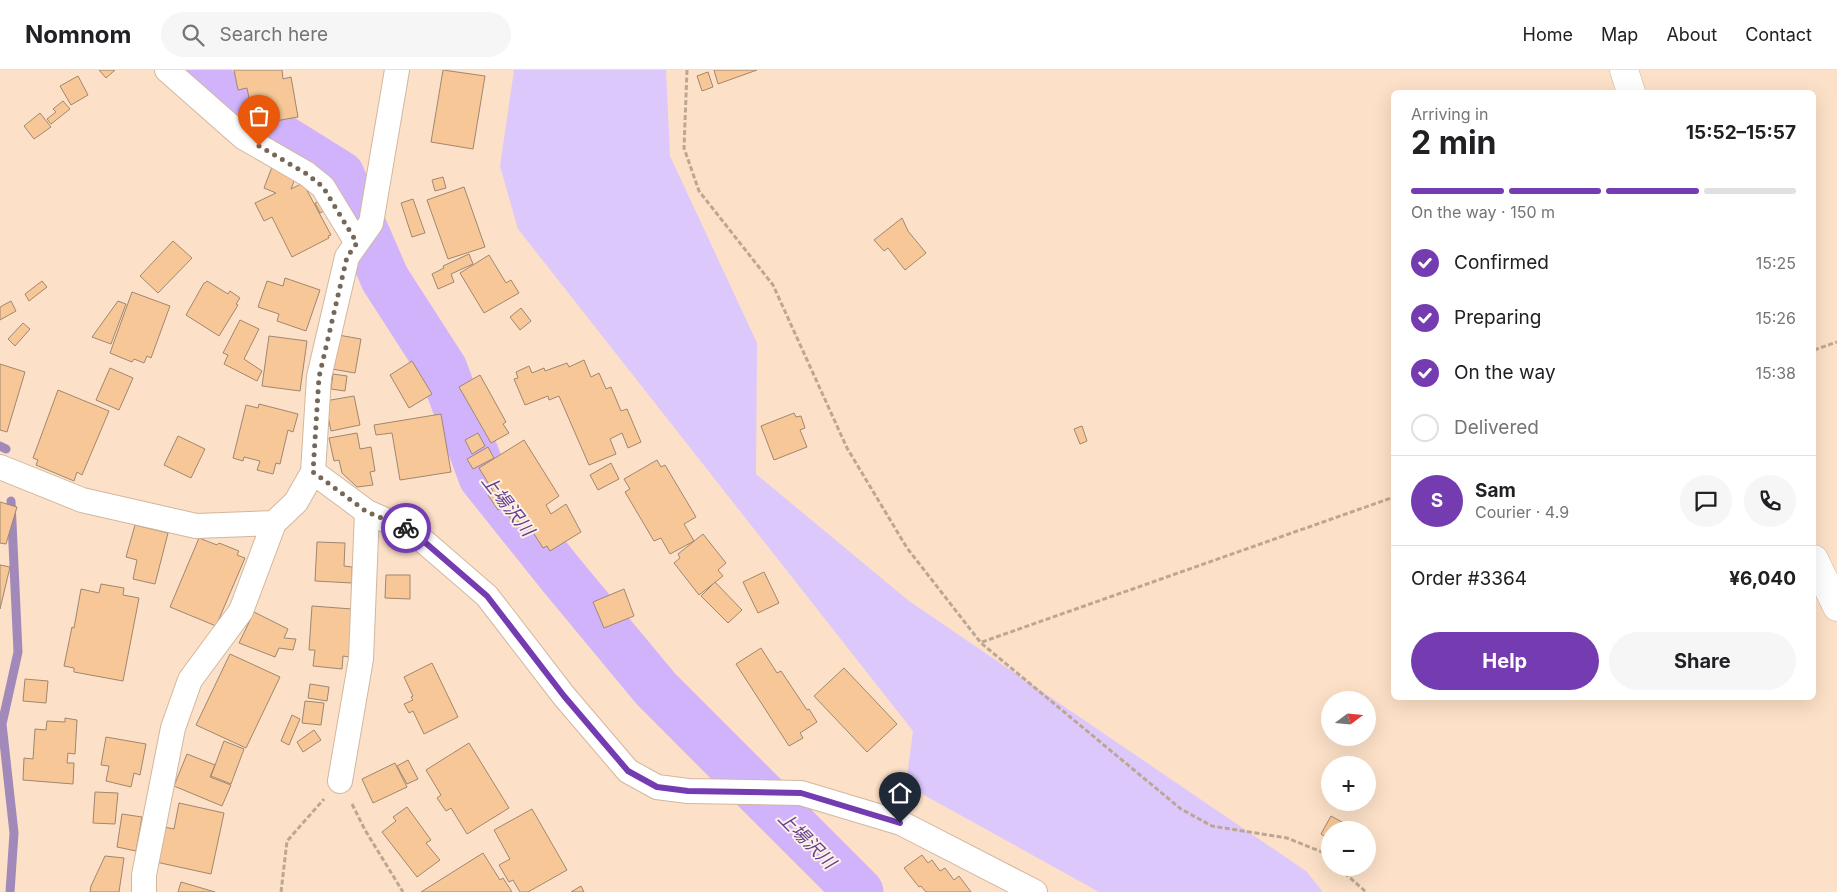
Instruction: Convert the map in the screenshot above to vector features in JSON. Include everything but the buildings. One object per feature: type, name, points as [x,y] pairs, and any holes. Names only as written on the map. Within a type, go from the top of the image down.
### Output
[{"type":"street","points":[[167,70],[243,137],[307,174],[323,187],[357,243]]},
{"type":"street","points":[[144,892],[144,875],[173,728],[190,680],[240,611],[274,523],[296,502],[313,472],[319,377],[347,257],[371,223],[397,70]]},
{"type":"street","points":[[1624,70],[1631,90]]},
{"type":"street","points":[[0,467],[82,500],[196,526],[274,523]]},
{"type":"street","points":[[313,472],[367,512],[413,532],[487,596],[564,696],[628,771],[657,787],[688,791],[801,793],[900,823],[1035,892]]},
{"type":"street","points":[[340,781],[361,659],[367,512]]},
{"type":"street","points":[[1816,563],[1837,607]]},
{"type":"path","points":[[687,70],[684,148],[699,191],[773,285],[847,448],[907,548],[981,642],[1181,808],[1212,826],[1287,838],[1321,852]]},
{"type":"path","points":[[1816,349],[1837,342]]},
{"type":"path","points":[[981,642],[1391,498]]},
{"type":"path","points":[[282,892],[287,841],[340,781],[402,892]]},
{"type":"path","points":[[1348,876],[1366,892]]},
{"type":"shaded area","points":[[514,70],[666,70],[670,156],[757,343],[756,474],[909,601],[1306,871],[1323,892],[1099,892],[906,785],[913,731],[518,229],[500,166]]},
{"type":"waterway","name":"上場沢川","points":[[194,70],[255,122],[340,175],[385,279],[443,369],[483,477],[656,689],[859,892]]},
{"type":"waterway","points":[[0,446],[6,449]]},
{"type":"waterway","points":[[10,892],[14,833],[2,724],[18,652],[11,501]]},
{"type":"way so far","points":[[259,146],[307,174],[323,187],[357,243],[347,257],[319,377],[313,472],[367,512],[406,528]]},
{"type":"route","points":[[406,528],[487,596],[564,696],[628,771],[657,787],[688,791],[801,793],[900,823]]}]
